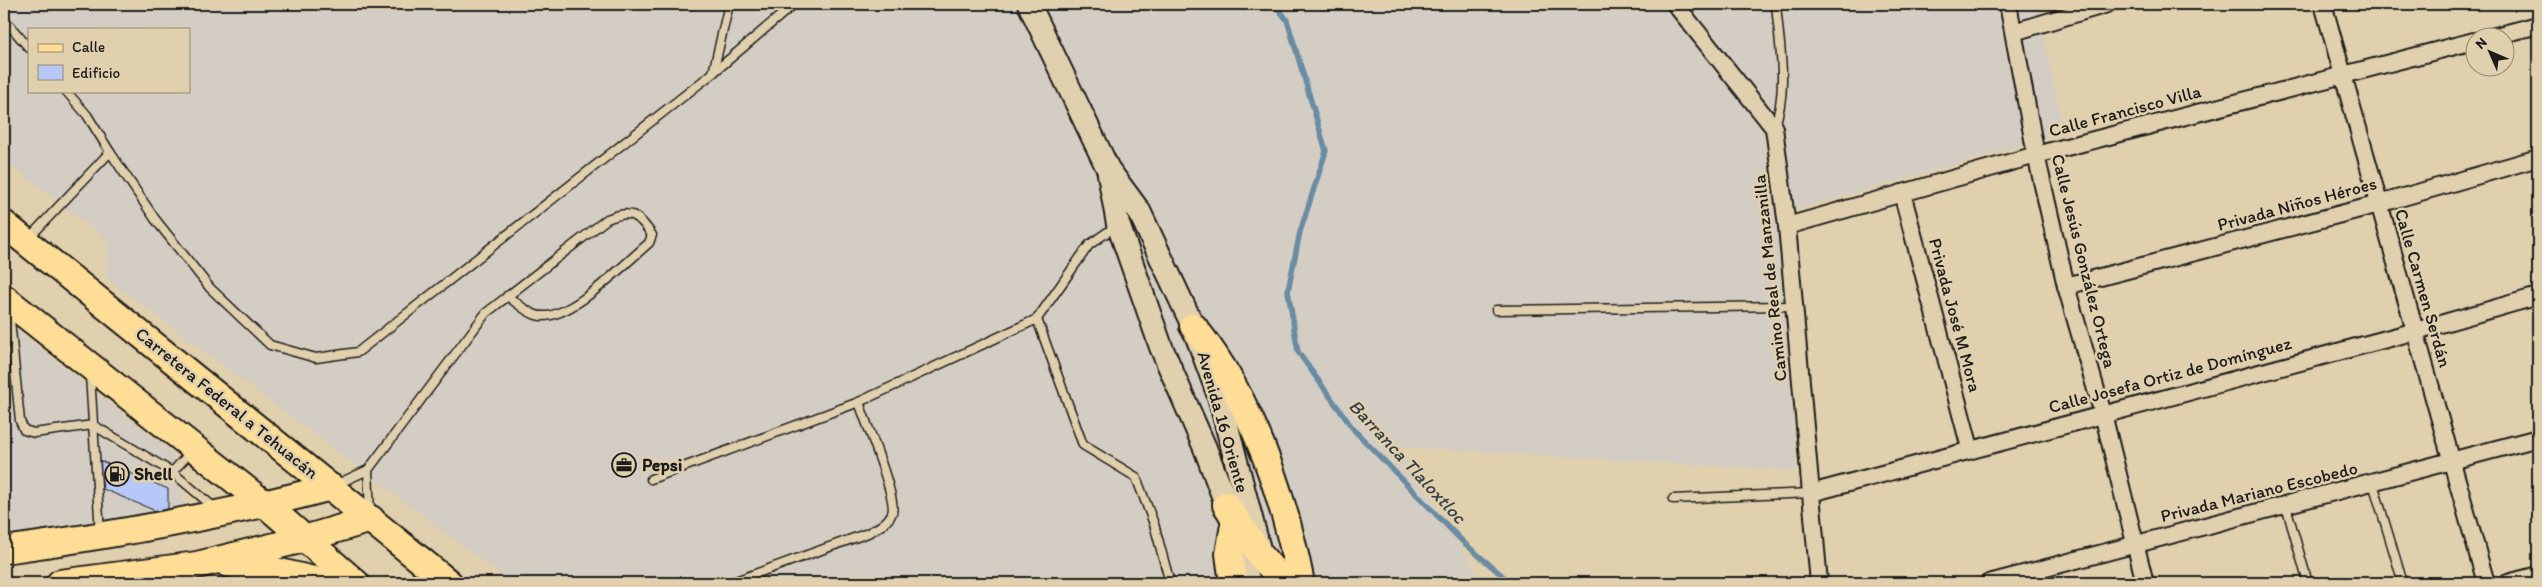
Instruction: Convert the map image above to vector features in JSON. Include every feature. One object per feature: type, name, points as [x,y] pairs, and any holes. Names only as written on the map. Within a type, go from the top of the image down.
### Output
[{"type":"main road","points":[[1028,4],[1108,168],[1128,217]]},
{"type":"main road","name":"Avenida 16 Oriente","points":[[1128,217],[1194,326],[1219,396],[1268,583]]},
{"type":"main road","name":"Avenida 16 Oriente","points":[[1128,217],[1161,347],[1205,448],[1230,515],[1249,583]]},
{"type":"main road","name":"Carretera Federal a Tehuacán","points":[[4,224],[449,583]]},
{"type":"main road","points":[[6,300],[266,505],[356,583]]},
{"type":"main road","points":[[1194,326],[1228,374],[1251,423],[1271,473],[1301,583]]},
{"type":"main road","points":[[4,550],[100,537],[266,505],[331,487]]},
{"type":"main road","points":[[1230,515],[1284,583]]},
{"type":"main road","points":[[1230,515],[1229,554],[1233,583]]},
{"type":"main road","points":[[60,583],[116,579],[195,569],[371,519]]},
{"type":"main road","points":[[195,569],[206,563],[262,568],[326,583]]},
{"type":"street","points":[[1675,4],[1774,128]]},
{"type":"street","name":"Calle Jesús González Ortega","points":[[2008,4],[2036,155],[2066,286],[2103,414],[2145,583]]},
{"type":"street","points":[[2014,32],[2107,4]]},
{"type":"street","name":"Calle Carmen Serdán","points":[[2323,4],[2486,583]]},
{"type":"street","points":[[2514,31],[2538,25]]},
{"type":"street","name":"Calle Francisco Villa","points":[[1787,226],[2036,155],[2464,44]]},
{"type":"street","name":"Camino Real de Manzanilla","points":[[1774,128],[1787,226],[1819,583]]},
{"type":"street","name":"Privada Niños Héroes","points":[[2066,286],[2379,204],[2538,158]]},
{"type":"street","name":"Privada José M Mora","points":[[1902,193],[1970,448]]},
{"type":"street","name":"Calle Josefa Ortiz de Domínguez","points":[[1811,492],[1970,448],[2416,331],[2538,296]]},
{"type":"street","name":"Privada Mariano Escobedo","points":[[1989,583],[2451,463],[2538,438]]},
{"type":"street","points":[[2508,583],[2538,575]]},
{"type":"lane","points":[[713,73],[729,4]]},
{"type":"lane","points":[[67,92],[87,115],[155,219],[210,288],[270,345],[316,358],[358,352],[713,73],[794,4]]},
{"type":"lane","points":[[1774,128],[1780,112],[1782,73],[1776,4]]},
{"type":"lane","points":[[4,19],[28,47]]},
{"type":"lane","points":[[4,34],[12,28]]},
{"type":"lane","points":[[25,242],[110,152]]},
{"type":"lane","points":[[331,487],[368,470],[486,313],[507,296],[607,219],[621,213],[632,214],[644,223],[652,235],[649,243],[573,307],[555,315],[536,315],[507,296]]},
{"type":"lane","points":[[651,479],[859,402],[1037,319],[1089,246],[1128,217]]},
{"type":"lane","points":[[6,300],[20,421],[24,430],[34,433],[93,425],[172,472],[221,513]]},
{"type":"lane","points":[[1496,310],[1794,306]]},
{"type":"lane","points":[[1037,319],[1083,445],[1136,477],[1154,524],[1170,583]]},
{"type":"lane","points":[[89,365],[100,537]]},
{"type":"lane","points":[[730,583],[868,533],[887,522],[893,512],[891,494],[859,402]]},
{"type":"lane","points":[[172,472],[194,448]]},
{"type":"lane","points":[[368,470],[371,519]]},
{"type":"lane","points":[[2374,483],[2403,583]]},
{"type":"lane","points":[[1673,499],[1811,492]]},
{"type":"lane","points":[[2286,506],[2308,583]]},
{"type":"shaded area","points":[[4,4],[2037,4],[2064,133],[1779,215],[1797,471],[1399,447],[1483,583],[512,583],[106,278],[107,240],[4,159]]},
{"type":"shaded area","points":[[4,320],[173,453],[184,505],[4,539]]},
{"type":"building","name":"Shell","points":[[99,460],[168,489],[168,516],[103,489]]},
{"type":"waterway","name":"Barranca Tlaloxtloc","points":[[1275,4],[1287,20],[1326,151],[1300,232],[1288,291],[1298,352],[1354,430],[1463,542],[1511,583]]},
{"type":"place","name":"Pepsi","points":[[624,465]]},
{"type":"place","name":"Shell","points":[[117,474]]}]
